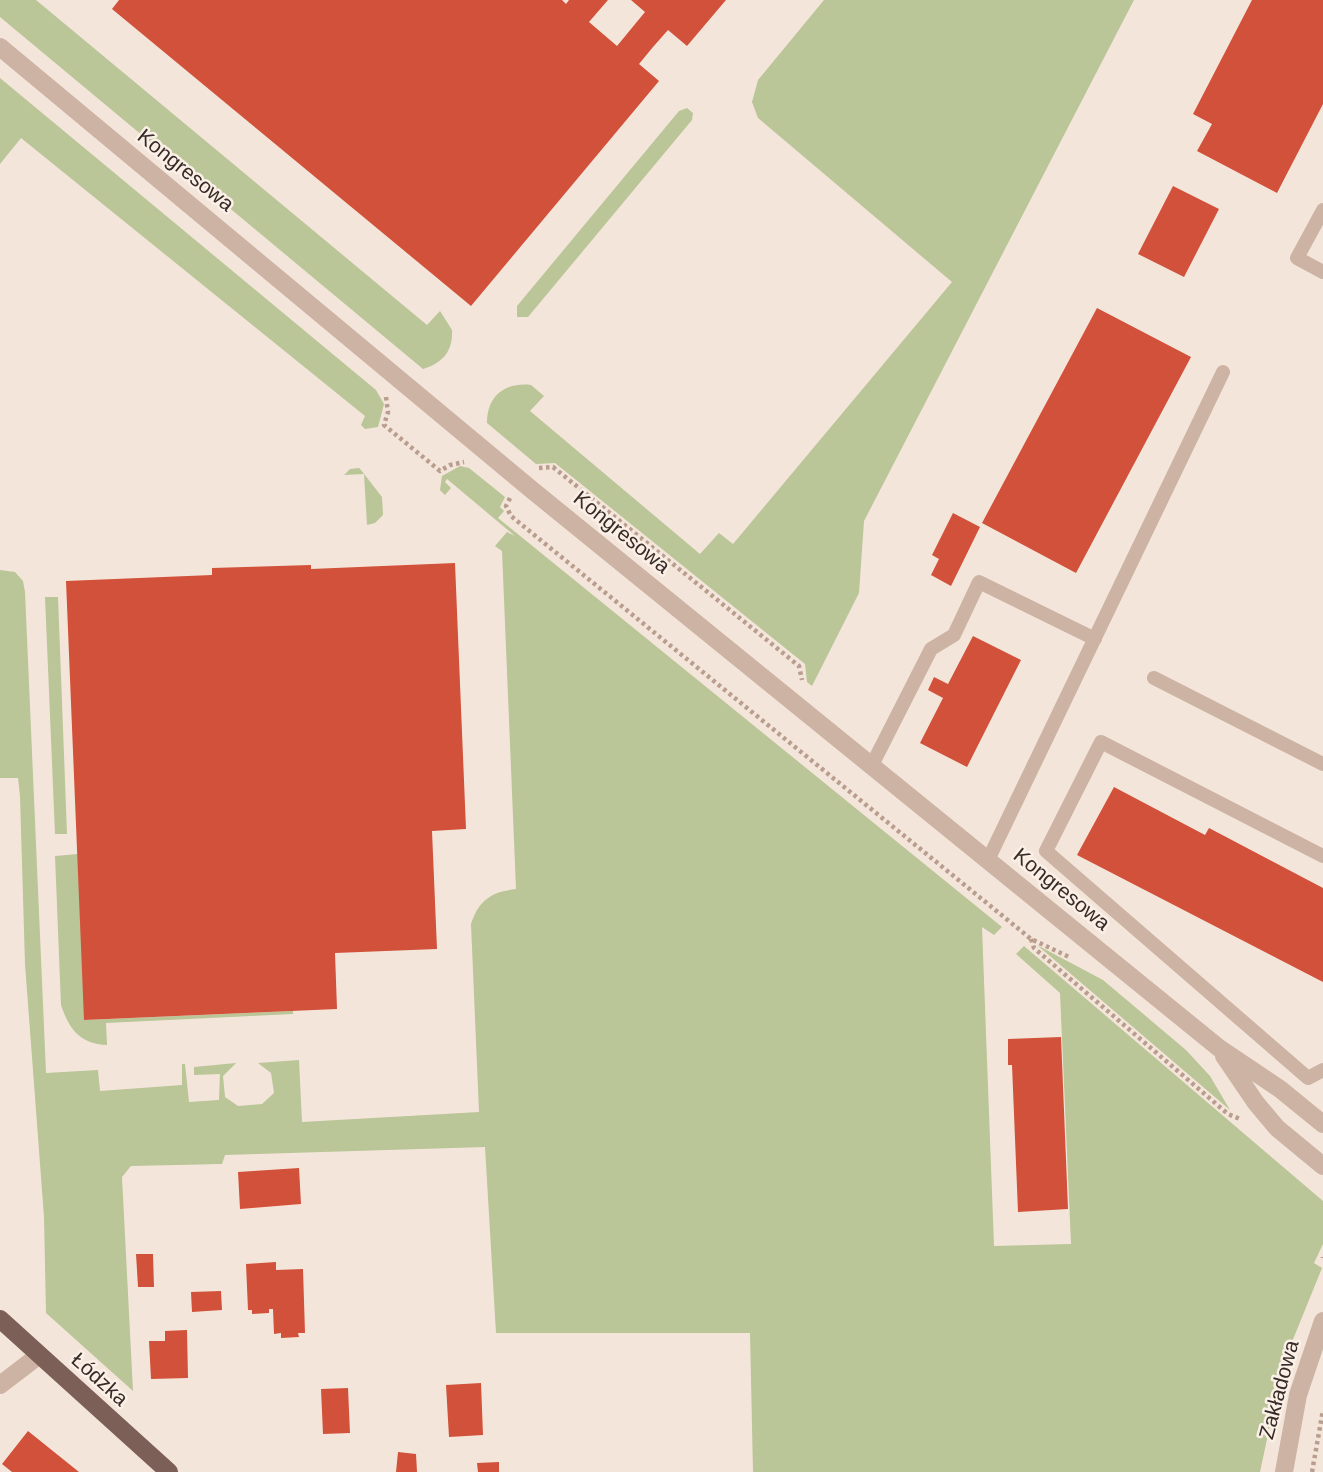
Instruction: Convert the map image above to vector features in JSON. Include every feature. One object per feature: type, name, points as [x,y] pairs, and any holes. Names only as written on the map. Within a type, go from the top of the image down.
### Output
[{"type":"main road","name":"Łódzka","points":[[0,1319],[169,1472]]},
{"type":"street","name":"Kongresowa","points":[[0,47],[532,490],[1219,1048],[1280,1089],[1323,1124]]},
{"type":"street","name":"Kongresowa","points":[[1219,1048],[1256,1103],[1277,1128],[1323,1166]]},
{"type":"street","name":"Zakładowa","points":[[1284,1472],[1298,1395],[1323,1321]]},
{"type":"street","points":[[0,1385],[38,1356]]},
{"type":"lane","points":[[1323,210],[1297,258],[1323,272]]},
{"type":"lane","points":[[988,860],[1223,372]]},
{"type":"lane","points":[[872,765],[930,649],[954,635],[979,582],[1095,639]]},
{"type":"lane","points":[[1154,678],[1323,764]]},
{"type":"lane","points":[[1323,856],[1101,742],[1046,850],[1308,1078],[1323,1069]]},
{"type":"path","points":[[534,468],[553,467],[799,666],[803,685]]},
{"type":"path","points":[[511,516],[1031,939],[1034,948],[1228,1114],[1241,1120]]},
{"type":"path","points":[[1312,1472],[1323,1410]]},
{"type":"green space","points":[[0,0],[36,0],[427,325],[440,311],[452,330],[449,350],[441,360],[423,369],[0,17]]},
{"type":"green space","points":[[824,0],[1134,0],[864,521],[859,593],[812,686],[807,682],[805,664],[555,463],[536,464],[487,423],[490,405],[499,393],[513,386],[531,385],[544,396],[530,411],[700,554],[719,533],[733,544],[952,282],[758,118],[752,102],[758,80]]},
{"type":"green space","points":[[0,78],[376,390],[384,404],[378,427],[365,429],[361,425],[365,416],[21,138],[0,164]]},
{"type":"green space","points":[[687,108],[693,113],[692,120],[528,317],[517,317],[517,306],[679,111]]},
{"type":"green space","points":[[460,466],[469,468],[505,497],[500,507],[504,511],[498,518],[1002,927],[994,935],[982,927],[994,1246],[1071,1244],[1060,993],[1016,954],[1024,946],[1323,1201],[1323,1244],[1314,1263],[1322,1268],[1283,1364],[1260,1472],[753,1472],[750,1333],[496,1333],[485,1147],[225,1155],[222,1164],[131,1166],[122,1177],[133,1391],[46,1313],[44,1217],[25,964],[20,796],[18,778],[0,778],[0,570],[15,572],[23,581],[25,592],[46,1073],[98,1070],[100,1091],[182,1085],[182,1064],[185,1064],[189,1102],[219,1100],[220,1074],[194,1075],[194,1067],[236,1063],[223,1076],[225,1097],[238,1106],[262,1104],[274,1093],[271,1073],[258,1063],[299,1060],[302,1122],[479,1112],[471,924],[478,909],[487,899],[500,892],[516,889],[502,551],[495,546],[507,532],[515,536],[447,479],[445,482],[451,488],[445,495],[440,490],[442,476]]},
{"type":"green space","points":[[350,469],[361,470],[382,497],[383,515],[375,523],[367,525],[364,474],[344,475]]},
{"type":"green space","points":[[45,597],[58,597],[67,834],[55,834]]},
{"type":"green space","points":[[78,854],[85,1020],[293,1011],[293,1014],[106,1023],[107,1045],[90,1042],[77,1034],[61,1005],[55,856]]},
{"type":"green space","points":[[1037,945],[1103,980],[1186,1050],[1210,1076],[1230,1110]]},
{"type":"building","points":[[119,0],[562,0],[566,4],[569,0],[608,0],[589,22],[617,46],[645,12],[631,0],[726,0],[687,46],[668,30],[653,47],[639,64],[659,81],[471,306],[112,9]]},
{"type":"building","points":[[1252,0],[1323,0],[1323,104],[1277,193],[1197,151],[1212,124],[1193,114]]},
{"type":"building","points":[[1173,186],[1219,209],[1184,277],[1138,254]]},
{"type":"building","points":[[1097,308],[1191,357],[1076,573],[982,523]]},
{"type":"building","points":[[953,513],[980,527],[951,586],[931,575],[939,559],[932,555]]},
{"type":"building","points":[[455,563],[466,829],[432,831],[437,949],[335,953],[337,1009],[84,1020],[66,581],[212,575],[212,568],[311,565],[311,569]]},
{"type":"building","points":[[973,636],[1021,660],[967,767],[920,743],[943,698],[928,690],[934,677],[948,684]]},
{"type":"building","points":[[1114,787],[1205,835],[1209,828],[1323,888],[1323,982],[1077,855]]},
{"type":"building","points":[[1061,1037],[1068,1209],[1018,1212],[1012,1065],[1008,1065],[1008,1039]]},
{"type":"building","points":[[299,1168],[301,1204],[240,1209],[238,1172]]},
{"type":"building","points":[[136,1254],[153,1254],[154,1287],[138,1287]]},
{"type":"building","points":[[276,1262],[276,1270],[303,1269],[305,1333],[298,1333],[299,1337],[281,1338],[281,1333],[274,1334],[273,1309],[269,1309],[269,1313],[252,1314],[252,1310],[248,1310],[246,1264]]},
{"type":"building","points":[[221,1291],[222,1310],[192,1312],[191,1292]]},
{"type":"building","points":[[187,1330],[188,1378],[151,1379],[149,1341],[165,1341],[165,1331]]},
{"type":"building","points":[[481,1383],[483,1435],[449,1437],[446,1385]]},
{"type":"building","points":[[348,1388],[350,1433],[323,1434],[321,1389]]},
{"type":"building","points":[[28,1431],[79,1472],[12,1472],[2,1464]]},
{"type":"building","points":[[398,1452],[416,1454],[417,1472],[396,1472]]},
{"type":"building","points":[[499,1462],[499,1472],[478,1472],[477,1463]]}]
